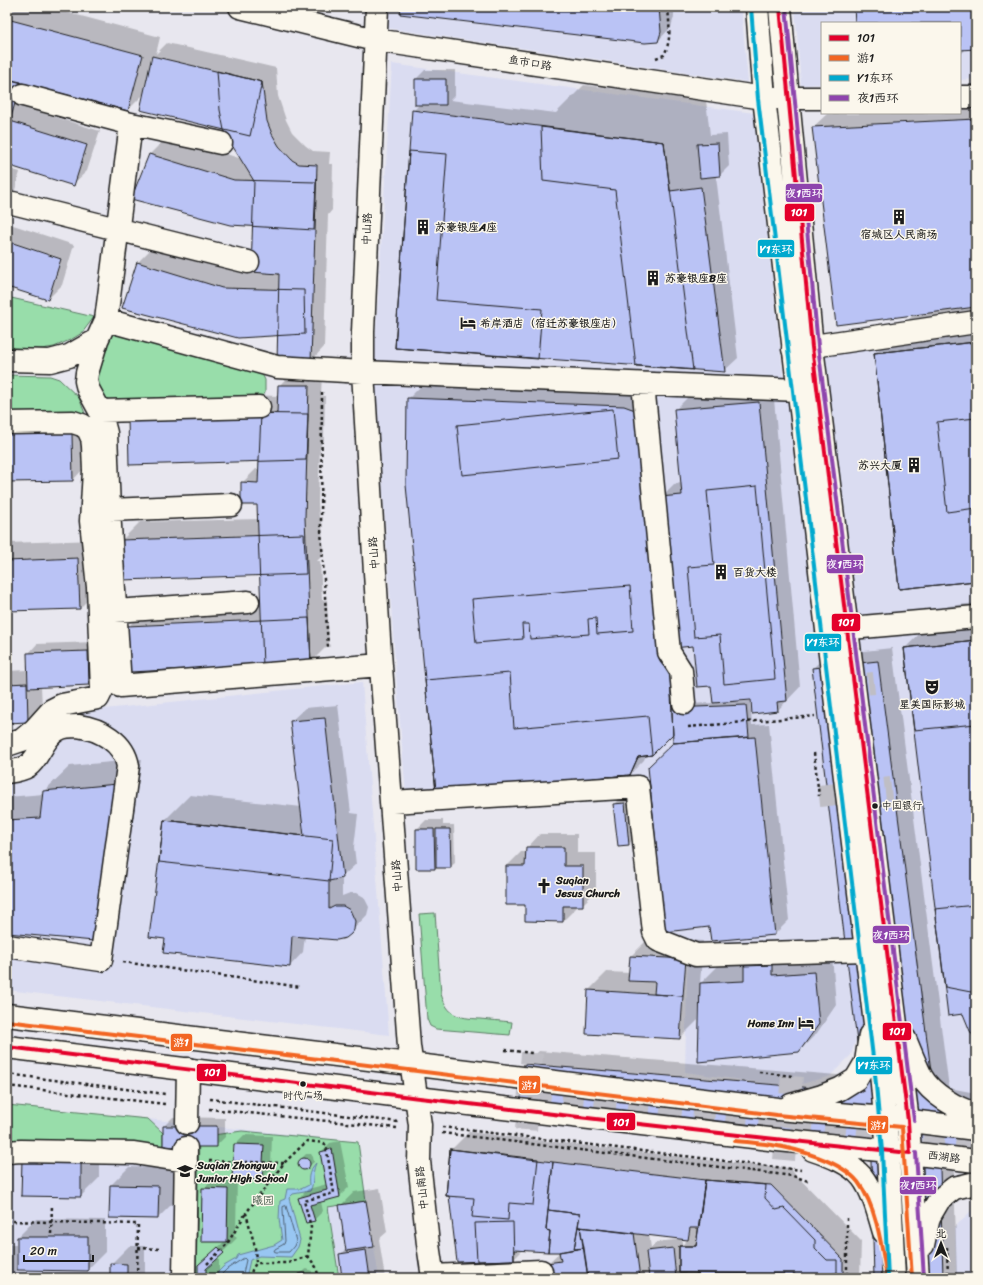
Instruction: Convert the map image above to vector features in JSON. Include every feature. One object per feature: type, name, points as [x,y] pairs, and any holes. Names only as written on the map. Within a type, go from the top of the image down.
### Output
[{"type":"main road","name":"鱼市口路","points":[[240,7],[376,40],[764,98],[821,98]]},
{"type":"main road","name":"中山路","points":[[377,7],[363,332],[363,372],[381,665],[409,1046],[417,1098]]},
{"type":"main road","points":[[757,7],[764,98],[803,348],[883,1004],[908,1121],[919,1278]]},
{"type":"main road","points":[[780,7],[788,99],[803,348],[799,390],[837,629],[866,950],[883,1004],[906,1040],[922,1077],[935,1092],[948,1101],[976,1114]]},
{"type":"main road","points":[[23,95],[131,124],[221,143]]},
{"type":"main road","points":[[961,98],[976,97]]},
{"type":"main road","points":[[131,124],[117,229],[101,330],[87,373],[86,381],[88,389],[100,411],[106,433],[109,510],[120,686],[381,665]]},
{"type":"main road","points":[[13,203],[248,262]]},
{"type":"main road","points":[[803,348],[976,322]]},
{"type":"main road","points":[[101,330],[277,367],[363,372],[799,390]]},
{"type":"main road","points":[[7,360],[42,362],[57,360],[69,356],[101,330]]},
{"type":"main road","points":[[643,384],[669,652],[681,671],[684,703]]},
{"type":"main road","points":[[100,411],[259,407]]},
{"type":"main road","points":[[7,423],[73,422],[88,429],[92,438],[94,471],[91,521],[98,587],[102,690],[98,698],[62,704],[52,710],[34,730],[22,740],[7,745]]},
{"type":"main road","points":[[109,510],[231,505]]},
{"type":"main road","points":[[115,611],[248,602]]},
{"type":"main road","points":[[837,629],[976,618]]},
{"type":"main road","points":[[7,772],[28,766],[34,760],[51,734],[58,729],[75,726],[96,730],[104,734],[118,745],[127,758],[128,766],[101,960],[7,946]]},
{"type":"main road","points":[[392,802],[638,787],[654,932],[658,940],[696,955],[866,950]]},
{"type":"main road","points":[[778,1109],[822,1096],[840,1089],[856,1079],[866,1062],[870,1036],[883,1004]]},
{"type":"main road","points":[[883,1004],[886,1118],[894,1278]]},
{"type":"main road","points":[[7,1015],[778,1109],[886,1118],[976,1129]]},
{"type":"main road","name":"西湖路","points":[[7,1047],[417,1098],[778,1140],[976,1161]]},
{"type":"main road","points":[[187,1123],[188,1069]]},
{"type":"main road","name":"中山南路","points":[[417,1098],[420,1131],[419,1161],[433,1277]]},
{"type":"main road","points":[[778,1140],[809,1149],[842,1162],[854,1170],[862,1178],[879,1214],[894,1278]]},
{"type":"main road","points":[[7,1152],[186,1154],[193,1273]]},
{"type":"main road","points":[[919,1278],[924,1236],[929,1217],[939,1200],[954,1188],[976,1183]]},
{"type":"main road","points":[[433,1277],[489,1276],[541,1271],[542,1278]]},
{"type":"path","points":[[322,370],[320,462],[321,529],[330,670]]},
{"type":"path","points":[[684,703],[686,727],[815,716]]},
{"type":"path","points":[[814,753],[819,796]]},
{"type":"path","points":[[101,960],[301,986]]},
{"type":"path","points":[[504,1050],[532,1053]]},
{"type":"path","points":[[759,1072],[792,1076]]},
{"type":"path","points":[[420,1131],[793,1176],[808,1181]]},
{"type":"path","points":[[193,1273],[227,1244],[246,1213],[284,1163],[307,1141],[320,1141],[324,1142],[326,1146],[334,1193],[304,1201],[311,1226],[308,1256],[316,1267],[319,1278]]},
{"type":"path","points":[[186,1154],[284,1163]]},
{"type":"path","points":[[51,1234],[52,1205]]},
{"type":"path","points":[[246,1213],[255,1247],[256,1261],[250,1278]]},
{"type":"path","points":[[847,1218],[847,1278]]},
{"type":"path","points":[[7,1234],[8,1221],[138,1224],[137,1278]]},
{"type":"path","points":[[256,1261],[288,1263],[308,1256]]},
{"type":"path","points":[[50,1278],[51,1272]]},
{"type":"shaded area","points":[[388,7],[741,7],[748,82],[387,28]]},
{"type":"shaded area","points":[[795,7],[976,7],[976,79],[961,80],[961,22],[821,22],[821,84],[801,85]]},
{"type":"shaded area","points":[[392,64],[754,113],[784,383],[374,366]]},
{"type":"shaded area","points":[[976,328],[976,609],[853,623],[818,351]]},
{"type":"shaded area","points":[[375,381],[795,399],[859,1030],[851,1055],[830,1076],[791,1087],[685,1072],[688,939],[645,938],[625,783],[406,795]]},
{"type":"shaded area","points":[[976,627],[976,1104],[949,1094],[931,1077],[853,636]]},
{"type":"shaded area","points":[[362,682],[389,1035],[7,990],[7,762],[22,760],[57,714]]},
{"type":"shaded area","name":"Suqian Zhongwu Junior High School","points":[[7,1105],[358,1142],[379,1278],[7,1278]]},
{"type":"shaded area","points":[[976,1206],[976,1278],[956,1278],[955,1227]]},
{"type":"green space","points":[[7,297],[94,317],[82,333],[54,347],[41,349],[7,348]]},
{"type":"green space","points":[[114,332],[262,374],[265,380],[265,393],[262,397],[254,401],[100,404],[94,363],[107,336]]},
{"type":"green space","points":[[7,375],[50,376],[59,379],[79,398],[86,416],[7,418]]},
{"type":"green space","points":[[435,913],[441,994],[447,1007],[455,1014],[466,1018],[512,1022],[510,1035],[436,1029],[430,1026],[427,1019],[419,914]]},
{"type":"green space","points":[[7,1105],[148,1119],[163,1133],[163,1151],[7,1143]]},
{"type":"green space","name":"曦园","points":[[242,1131],[358,1142],[366,1201],[328,1207],[339,1278],[196,1278],[199,1137]]},
{"type":"water","points":[[316,1163],[310,1191],[293,1194],[289,1198],[300,1240],[298,1247],[291,1257],[259,1256],[250,1260],[246,1278],[218,1278],[217,1273],[224,1266],[236,1259],[238,1255],[274,1245],[282,1240],[279,1219],[280,1201],[285,1199],[287,1189],[301,1189],[309,1185],[310,1174]]},
{"type":"building","points":[[401,7],[659,7],[661,32],[658,42],[645,43],[400,14]]},
{"type":"building","points":[[854,7],[976,7],[976,49],[961,50],[961,22],[855,22]]},
{"type":"building","points":[[7,19],[143,55],[128,111],[7,79]]},
{"type":"building","points":[[152,56],[262,82],[250,136],[140,110]]},
{"type":"building","points":[[217,71],[262,82],[267,121],[279,146],[292,160],[299,164],[317,165],[311,362],[277,362],[279,274],[251,272],[254,181],[224,130],[220,110]]},
{"type":"building","points":[[7,79],[21,82],[10,121],[7,120]]},
{"type":"building","points":[[415,79],[446,79],[446,105],[415,105]]},
{"type":"building","points":[[412,110],[664,142],[670,191],[701,187],[725,372],[395,348]]},
{"type":"building","name":"宿城区人民商场","points":[[976,119],[976,307],[836,325],[812,127]]},
{"type":"building","points":[[7,120],[87,145],[74,186],[7,165]]},
{"type":"building","name":"苏豪银座B座","points":[[541,127],[664,142],[693,370],[636,366],[615,190],[543,181]]},
{"type":"building","points":[[718,143],[720,176],[700,178],[697,144]]},
{"type":"building","name":"苏豪银座A座","points":[[409,151],[447,154],[436,300],[542,309],[538,359],[395,348]]},
{"type":"building","points":[[149,154],[234,180],[316,182],[314,230],[230,225],[131,199]]},
{"type":"building","points":[[7,241],[61,259],[48,300],[7,287]]},
{"type":"building","points":[[137,262],[222,288],[304,290],[305,334],[238,338],[122,308]]},
{"type":"building","name":"苏兴大厦","points":[[976,342],[976,418],[937,422],[947,512],[976,508],[976,581],[899,589],[874,353]]},
{"type":"building","name":"苏兴大厦","points":[[976,342],[976,581],[899,589],[874,353]]},
{"type":"building","points":[[278,385],[309,385],[305,518],[311,663],[263,666],[257,505],[241,505],[241,482],[258,483],[261,413],[277,413]]},
{"type":"building","points":[[407,398],[624,406],[635,410],[660,662],[670,674],[673,734],[652,755],[638,757],[630,775],[436,792],[406,485]]},
{"type":"building","name":"百货大楼","points":[[759,402],[787,701],[777,702],[778,711],[752,714],[751,700],[713,703],[711,686],[697,687],[693,646],[673,648],[660,497],[682,495],[674,409]]},
{"type":"building","points":[[613,409],[618,459],[462,475],[457,425]]},
{"type":"building","points":[[229,413],[308,414],[306,460],[129,465],[128,417]]},
{"type":"building","points":[[72,433],[73,481],[7,482],[7,434]]},
{"type":"building","points":[[757,486],[775,679],[724,684],[720,635],[694,637],[688,567],[714,565],[707,491]]},
{"type":"building","points":[[304,534],[306,574],[122,580],[121,540]]},
{"type":"building","points":[[78,558],[80,609],[7,611],[7,561]]},
{"type":"building","points":[[630,586],[633,631],[597,634],[596,618],[588,619],[589,634],[530,639],[529,624],[522,624],[523,639],[476,643],[472,599]]},
{"type":"building","points":[[309,618],[311,663],[130,672],[127,626]]},
{"type":"building","points":[[976,640],[976,1040],[970,1031],[963,1014],[948,1016],[904,648]]},
{"type":"building","points":[[976,640],[976,724],[914,730],[904,648]]},
{"type":"building","points":[[88,651],[89,685],[28,688],[27,653]]},
{"type":"building","points":[[878,661],[935,1102],[976,1108],[976,1173],[940,1168],[943,1278],[874,1278],[871,1161],[519,1120],[524,1064],[863,1092],[812,668]]},
{"type":"building","points":[[510,673],[514,728],[648,716],[652,755],[638,757],[630,775],[436,792],[425,680]]},
{"type":"building","points":[[27,683],[28,722],[7,723],[7,684]]},
{"type":"building","points":[[746,705],[749,737],[673,743],[672,708]]},
{"type":"building","points":[[325,718],[343,878],[329,881],[329,909],[335,906],[343,906],[350,910],[355,921],[354,930],[346,938],[337,940],[292,936],[290,967],[163,953],[165,939],[149,937],[164,820],[304,836],[290,721]]},
{"type":"building","points":[[755,737],[775,935],[711,941],[709,927],[665,932],[648,767],[673,743]]},
{"type":"building","points":[[117,784],[94,941],[7,933],[7,820],[40,818],[43,791]]},
{"type":"building","points":[[625,803],[629,845],[618,846],[613,804]]},
{"type":"building","points":[[164,820],[333,839],[329,881],[159,862]]},
{"type":"building","points":[[416,829],[434,829],[435,869],[416,869]]},
{"type":"building","points":[[436,829],[450,829],[451,868],[436,868]]},
{"type":"building","name":"Suqian Jesus Church","points":[[526,847],[564,847],[564,866],[583,866],[583,906],[563,906],[563,922],[525,921],[525,905],[506,905],[506,866],[525,866]]},
{"type":"building","points":[[976,905],[976,993],[945,987],[935,909]]},
{"type":"building","points":[[630,956],[686,959],[683,996],[654,994],[655,982],[628,981]]},
{"type":"building","points":[[772,965],[772,975],[814,972],[819,1024],[799,1052],[698,1062],[700,983],[744,981],[744,966]]},
{"type":"building","points":[[588,990],[683,996],[680,1039],[586,1034]]},
{"type":"building","points":[[163,1126],[217,1126],[217,1147],[163,1147]]},
{"type":"building","points":[[234,1144],[264,1145],[262,1180],[232,1178]]},
{"type":"building","points":[[332,1149],[340,1197],[310,1205],[315,1221],[306,1223],[298,1198],[327,1190],[320,1152]]},
{"type":"building","points":[[450,1149],[553,1162],[546,1230],[550,1231],[548,1252],[514,1250],[514,1260],[457,1262],[449,1196],[446,1196]]},
{"type":"building","points":[[450,1149],[538,1159],[533,1205],[509,1203],[508,1220],[472,1217],[474,1198],[446,1196]]},
{"type":"building","points":[[306,1158],[309,1159],[309,1169],[302,1170],[299,1169],[298,1162],[299,1159]]},
{"type":"building","points":[[22,1160],[81,1160],[81,1197],[21,1196]]},
{"type":"building","points":[[553,1162],[705,1180],[699,1228],[690,1228],[688,1240],[578,1227],[580,1214],[548,1210]]},
{"type":"building","points":[[705,1180],[766,1185],[765,1198],[776,1210],[784,1208],[815,1240],[815,1248],[827,1260],[837,1260],[837,1273],[828,1274],[828,1278],[795,1278],[795,1274],[679,1273],[679,1246],[696,1246]]},
{"type":"building","points":[[705,1180],[771,1185],[843,1259],[843,1278],[697,1278],[697,1273],[679,1273],[679,1246],[696,1246]]},
{"type":"building","points":[[110,1185],[159,1186],[158,1219],[109,1218]]},
{"type":"building","points":[[202,1188],[228,1189],[227,1242],[201,1242]]},
{"type":"building","points":[[366,1201],[374,1247],[346,1251],[339,1205]]},
{"type":"building","points":[[548,1210],[580,1214],[574,1249],[559,1252],[548,1252],[550,1231],[546,1230]]},
{"type":"building","points":[[513,1222],[514,1260],[477,1261],[475,1223]]},
{"type":"building","points":[[578,1227],[580,1227],[584,1248],[574,1249]]},
{"type":"building","points":[[580,1227],[634,1233],[640,1278],[588,1278]]},
{"type":"building","points":[[17,1237],[88,1237],[88,1271],[17,1270]]},
{"type":"building","points":[[218,1247],[224,1253],[206,1269],[206,1278],[198,1278],[198,1265]]},
{"type":"building","points":[[584,1248],[588,1278],[549,1278],[547,1263],[561,1261],[559,1252]]},
{"type":"building","points":[[673,1248],[676,1278],[649,1278],[646,1251]]},
{"type":"building","points":[[366,1250],[370,1278],[342,1278],[339,1254]]},
{"type":"building","points":[[110,1263],[127,1264],[127,1278],[110,1278]]},
{"type":"building","points":[[299,1274],[306,1274],[308,1278],[297,1278]]},
{"type":"tunnel","points":[[848,698],[847,686],[874,683]]},
{"type":"tunnel","points":[[819,796],[891,788]]},
{"type":"tunnel","points":[[884,1017],[915,1014]]},
{"type":"tunnel","points":[[526,1130],[532,1053]]},
{"type":"tunnel","points":[[784,1160],[792,1076]]},
{"type":"tunnel","points":[[529,1094],[976,1148]]},
{"type":"transit line","name":"Y1东环","points":[[751,7],[758,99],[875,1074],[882,1151],[888,1278]]},
{"type":"transit line","name":"101","points":[[7,1047],[571,1116],[910,1153],[908,1121],[812,347],[780,7]]},
{"type":"transit line","name":"夜1西环","points":[[786,7],[818,346],[914,1120]]},
{"type":"transit line","name":"游1","points":[[7,1021],[777,1115],[902,1127],[912,1278]]},
{"type":"transit line","name":"游1","points":[[735,1141],[772,1145],[806,1153],[841,1168],[858,1182],[870,1203],[878,1228],[887,1278]]},
{"type":"transit line","name":"夜1西环","points":[[916,1153],[924,1278]]},
{"type":"place","name":"宿城区人民商场","points":[[899,217]]},
{"type":"place","name":"苏豪银座A座","points":[[423,227]]},
{"type":"place","name":"苏豪银座B座","points":[[653,278]]},
{"type":"place","name":"希岸酒店（宿迁苏豪银座店）","points":[[468,323]]},
{"type":"place","name":"苏兴大厦","points":[[914,465]]},
{"type":"place","name":"百货大楼","points":[[721,572]]},
{"type":"place","name":"星美国际影城","points":[[932,687]]},
{"type":"place","name":"中国银行","points":[[875,806]]},
{"type":"place","name":"Suqian Jesus Church","points":[[544,886]]},
{"type":"place","name":"Home Inn","points":[[806,1023]]},
{"type":"place","name":"时代广场","points":[[303,1084]]},
{"type":"place","name":"Suqian Zhongwu Junior High School","points":[[185,1171]]}]
